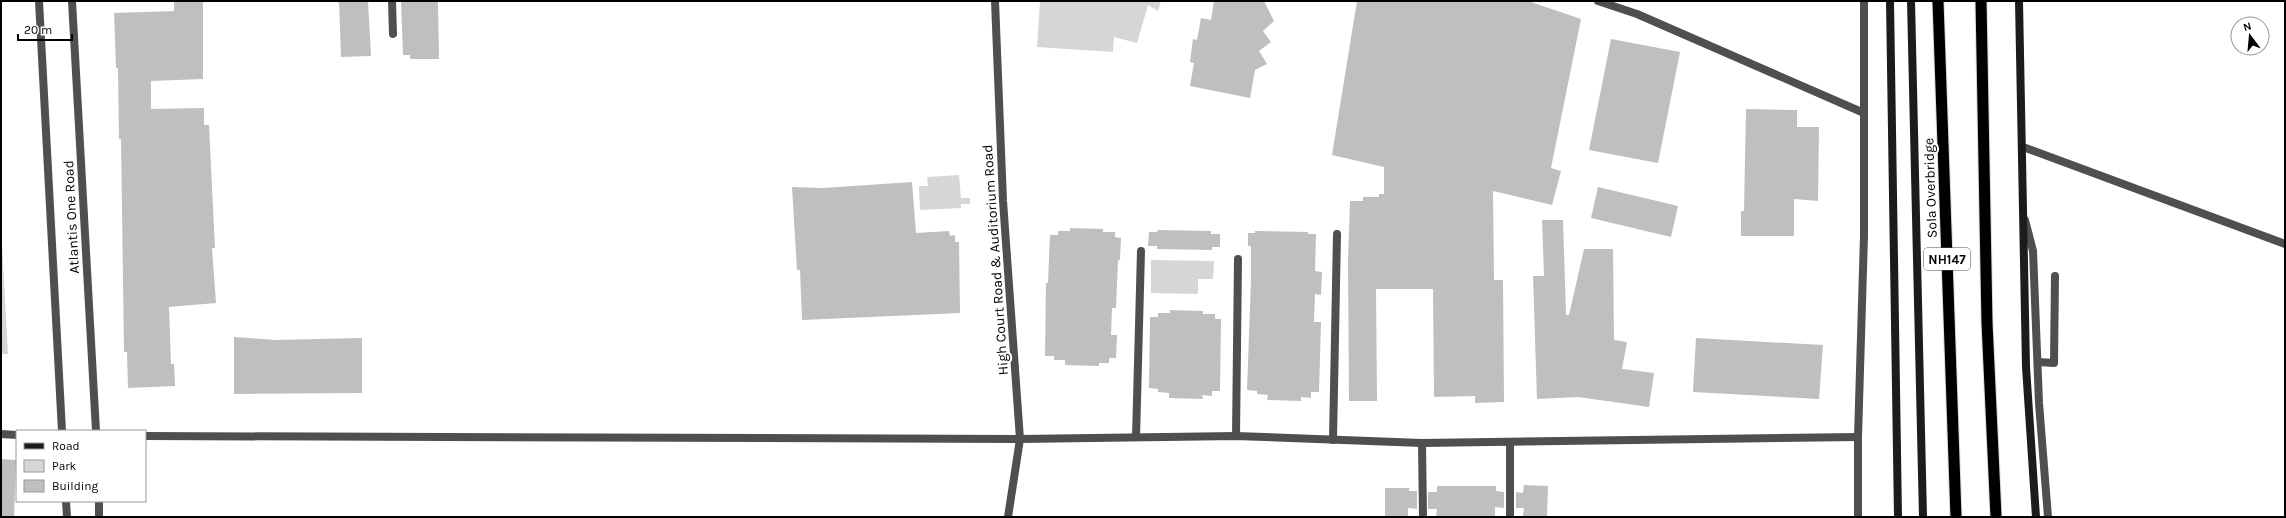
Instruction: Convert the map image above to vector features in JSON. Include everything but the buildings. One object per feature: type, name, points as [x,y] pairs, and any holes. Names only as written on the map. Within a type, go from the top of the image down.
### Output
[{"type":"highway","name":"Sola Overbridge","points":[[1938,1],[1956,517]]},
{"type":"highway","name":"NH147","points":[[1981,1],[1987,323],[1996,517]]},
{"type":"main road","points":[[1890,1],[1898,517]]},
{"type":"main road","name":"Sola Overbridge","points":[[1911,1],[1923,517]]},
{"type":"main road","points":[[2019,1],[2023,147],[2022,210],[2026,367],[2036,517]]},
{"type":"street","name":"Atlantis One Road","points":[[39,1],[62,430]]},
{"type":"street","name":"Atlantis One Road","points":[[72,1],[96,430]]},
{"type":"street","points":[[392,1],[393,34]]},
{"type":"street","name":"High Court Road & Auditorium Road","points":[[995,1],[1003,201],[1020,439],[1008,517]]},
{"type":"street","points":[[1598,1],[1637,14],[1864,113]]},
{"type":"street","points":[[1858,517],[1858,437],[1864,236],[1864,1]]},
{"type":"street","points":[[2023,147],[2285,244]]},
{"type":"street","points":[[2022,210],[2033,251],[2038,362],[2048,517]]},
{"type":"street","points":[[1334,440],[1337,234]]},
{"type":"street","points":[[1136,437],[1141,251]]},
{"type":"street","points":[[1236,436],[1238,260]]},
{"type":"street","points":[[2038,362],[2054,363],[2055,276]]},
{"type":"street","points":[[1,434],[16,434]]},
{"type":"street","points":[[146,436],[1020,439],[1236,436],[1422,444],[1858,437]]},
{"type":"street","points":[[1510,442],[1510,517]]},
{"type":"street","points":[[1422,444],[1423,517]]},
{"type":"street","points":[[66,502],[67,517]]},
{"type":"street","points":[[99,502],[99,517]]},
{"type":"green space","points":[[1040,1],[1161,1],[1158,11],[1148,5],[1137,43],[1114,37],[1113,52],[1037,47]]},
{"type":"green space","points":[[959,175],[961,198],[970,198],[970,204],[961,204],[961,208],[920,210],[919,186],[928,186],[927,177]]},
{"type":"green space","points":[[1,225],[8,354],[1,354]]},
{"type":"green space","points":[[1151,260],[1214,261],[1213,279],[1198,279],[1198,294],[1151,293]]}]
